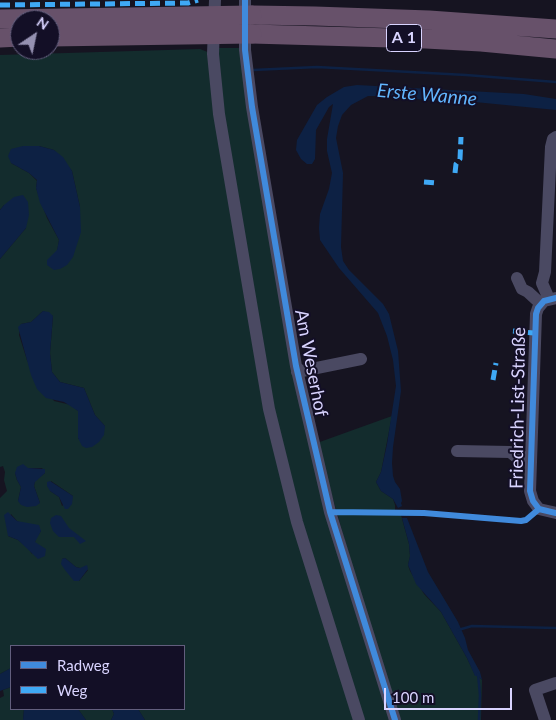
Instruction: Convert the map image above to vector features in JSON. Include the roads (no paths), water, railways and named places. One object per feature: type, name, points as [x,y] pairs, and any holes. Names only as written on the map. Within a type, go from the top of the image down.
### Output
[{"type":"highway","name":"A 1","points":[[0,19],[247,6],[315,16],[429,20],[556,29]]},
{"type":"highway","name":"A 1","points":[[60,37],[252,34],[435,40],[556,49]]},
{"type":"street","points":[[215,0],[213,54],[217,99],[228,175],[269,409],[297,522],[359,720]]},
{"type":"street","name":"Am Weserhof","points":[[247,6],[245,50],[251,98],[297,372],[330,512],[395,720]]},
{"type":"street","points":[[549,300],[542,283],[550,272],[551,146],[553,139],[556,138]]},
{"type":"street","points":[[517,278],[522,289],[549,300]]},
{"type":"street","name":"Friedrich-List-Straße","points":[[549,300],[536,314],[534,333],[530,491],[533,501],[539,509],[556,513]]},
{"type":"street","points":[[297,372],[361,359]]},
{"type":"street","points":[[457,451],[510,452],[516,457],[531,457]]},
{"type":"street","points":[[544,720],[534,690],[556,683]]},
{"type":"water","points":[[357,85],[524,94],[556,99],[556,110],[475,102],[456,103],[387,96],[368,96],[351,105],[342,115],[336,138],[343,173],[341,247],[343,261],[349,270],[383,304],[389,314],[398,351],[401,391],[392,463],[393,476],[400,489],[402,501],[402,506],[398,508],[393,499],[381,491],[376,482],[381,472],[387,444],[396,386],[393,360],[387,336],[378,313],[339,268],[320,240],[320,214],[329,189],[332,173],[327,151],[327,139],[333,104],[329,107],[316,130],[315,159],[312,164],[307,164],[301,159],[296,150],[297,140],[317,105],[344,87]]},
{"type":"water","points":[[23,146],[39,146],[54,150],[63,157],[72,171],[80,207],[81,232],[73,257],[67,265],[60,269],[54,270],[47,265],[47,260],[57,250],[59,240],[40,203],[36,188],[37,180],[11,163],[8,156],[11,149]]},
{"type":"water","points":[[23,195],[28,202],[29,215],[26,228],[0,259],[0,210],[14,197]]},
{"type":"water","points":[[43,311],[49,312],[53,316],[50,353],[52,372],[60,382],[84,388],[95,415],[105,426],[104,435],[92,447],[86,448],[82,446],[78,438],[78,411],[64,402],[46,398],[37,389],[31,375],[18,327],[21,324],[31,322]]},
{"type":"water","points":[[23,464],[28,468],[45,469],[45,473],[35,482],[34,486],[40,503],[36,506],[27,507],[21,505],[18,501],[21,487],[15,473],[17,467]]},
{"type":"water","points":[[50,481],[73,496],[72,504],[68,509],[65,509],[59,497],[50,491],[47,482]]},
{"type":"water","points":[[8,512],[17,521],[39,525],[41,531],[35,542],[46,549],[45,556],[38,559],[18,540],[8,536],[4,515]]},
{"type":"water","points":[[56,515],[61,516],[69,528],[86,541],[80,544],[74,537],[59,537],[53,531],[50,523],[51,518]]},
{"type":"water","points":[[402,518],[407,518],[428,572],[458,622],[482,680],[475,676],[441,612],[416,584],[408,565],[410,556],[409,544]]},
{"type":"water","points":[[65,558],[76,567],[80,568],[87,565],[88,569],[79,581],[74,581],[61,564],[62,559]]},
{"type":"water","points":[[10,669],[10,687],[0,691],[0,674]]},
{"type":"water","points":[[24,710],[79,710],[86,720],[23,720]]},
{"type":"water","points":[[112,710],[139,710],[145,720],[111,720],[114,714]]},
{"type":"waterway","points":[[253,70],[317,67],[556,82]]},
{"type":"waterway","name":"Erste Wanne","points":[[458,630],[472,626],[556,628]]},
{"type":"waterway","name":"Erste Wanne","points":[[478,674],[480,695],[479,720]]}]
